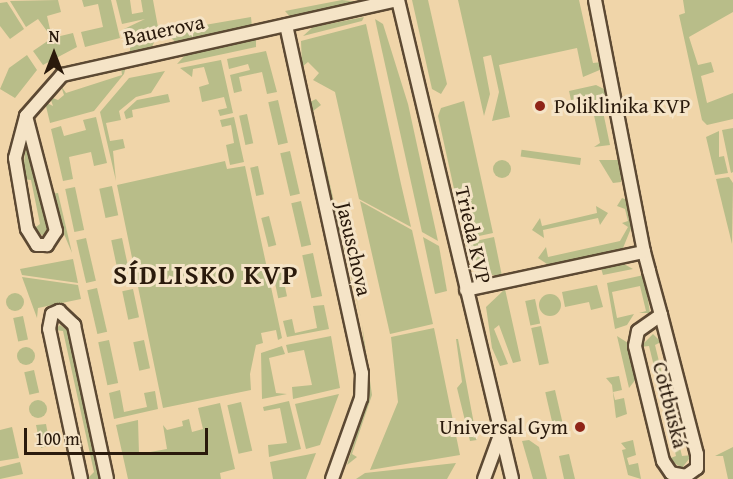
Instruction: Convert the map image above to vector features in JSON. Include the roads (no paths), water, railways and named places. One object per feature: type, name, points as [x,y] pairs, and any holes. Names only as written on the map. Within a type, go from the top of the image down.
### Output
[{"type":"street","name":"Bauerova","points":[[26,116],[56,231],[47,245],[31,239],[15,174],[26,116],[53,84],[76,69],[398,0]]},
{"type":"street","name":"Trieda KVP","points":[[398,0],[499,437],[513,479]]},
{"type":"street","name":"Cottbuská","points":[[595,0],[644,252],[661,315],[699,462],[693,472],[677,476],[663,461],[635,346],[638,331],[661,315]]},
{"type":"street","name":"Jasuschova","points":[[286,25],[362,373],[361,399],[332,479]]},
{"type":"street","points":[[466,290],[644,252]]},
{"type":"street","points":[[81,479],[49,329],[52,314],[59,311],[74,325],[107,479]]},
{"type":"street","points":[[484,479],[499,437]]},
{"type":"place","name":"Poliklinika KVP","points":[[540,106]]},
{"type":"place","name":"Universal Gym","points":[[580,427]]},
{"type":"district","name":"SÍDLISKO KVP","points":[[206,275]]}]
